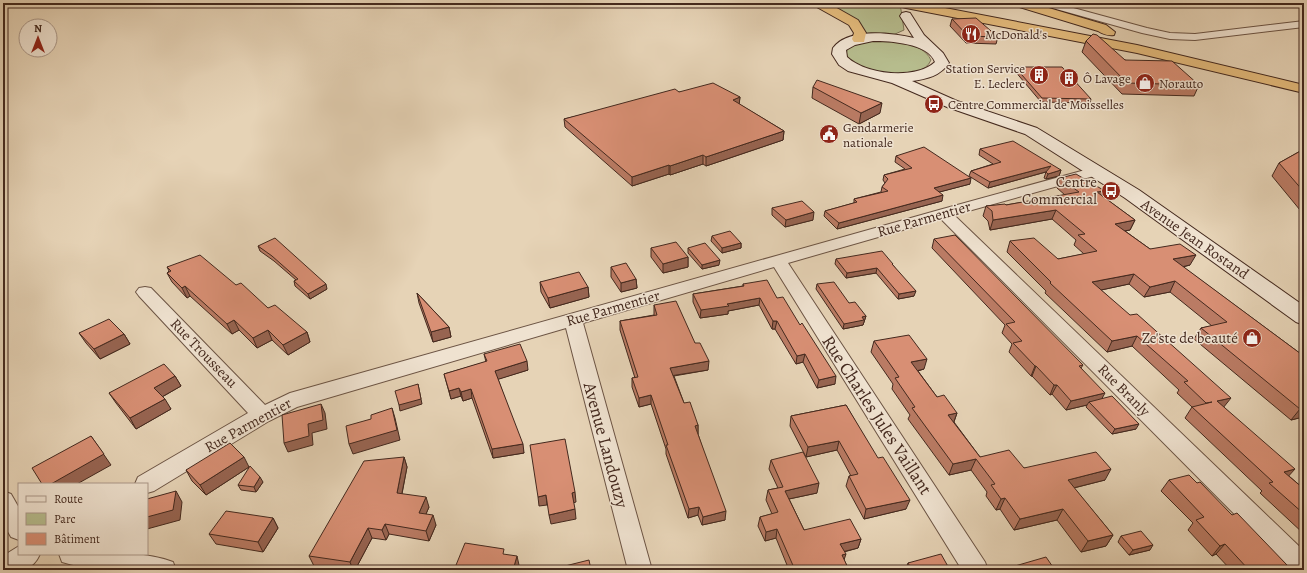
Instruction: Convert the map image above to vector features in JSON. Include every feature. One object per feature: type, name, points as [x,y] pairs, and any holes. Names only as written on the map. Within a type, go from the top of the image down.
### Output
[{"type":"highway","points":[[819,3],[854,23],[860,33],[859,39]]},
{"type":"highway","points":[[963,3],[1304,86]]},
{"type":"highway","points":[[1015,6],[1114,34],[1304,80]]},
{"type":"highway","points":[[906,8],[1137,49],[1304,89]]},
{"type":"street","points":[[1045,3],[1146,31],[1179,37],[1195,37],[1304,24]]},
{"type":"street","points":[[906,8],[922,41],[941,57],[942,63],[939,68],[930,73],[908,77],[883,76],[862,71],[844,61],[839,54],[840,48],[847,43],[859,39],[898,36],[907,31],[909,28],[906,8]]},
{"type":"street","points":[[884,38],[911,41],[932,49]]},
{"type":"street","name":"Avenue Jean Rostand","points":[[930,73],[925,80],[928,86],[1027,122],[1045,133],[1090,167]]},
{"type":"street","name":"Avenue Jean Rostand","points":[[883,76],[952,104],[1026,128],[1132,194],[1304,317]]},
{"type":"street","name":"Rue Parmentier","points":[[148,483],[262,415],[290,401],[944,213],[1090,167]]},
{"type":"street","name":"Rue Branly","points":[[944,213],[1304,567]]},
{"type":"street","name":"Rue Charles Jules Vaillant","points":[[777,261],[976,570]]},
{"type":"street","name":"Rue Trousseau","points":[[145,292],[262,415]]},
{"type":"street","name":"Avenue Landouzy","points":[[573,320],[640,570]]},
{"type":"street","points":[[3,501],[18,528]]},
{"type":"street","points":[[3,570],[26,555]]},
{"type":"street","points":[[76,555],[164,570]]},
{"type":"green space","points":[[864,3],[900,3],[904,30],[893,35],[865,35],[861,25],[834,8]]},
{"type":"green space","points":[[871,41],[905,43],[920,49],[927,54],[931,60],[925,67],[916,72],[903,74],[876,71],[863,67],[846,55],[847,50],[852,46]]},
{"type":"building","points":[[976,18],[998,37],[968,36],[952,19]]},
{"type":"building","points":[[1093,34],[1097,35],[1125,60],[1172,61],[1199,85],[1127,83],[1086,41]]},
{"type":"building","points":[[1015,67],[1062,67],[1091,99],[1042,98]]},
{"type":"building","points":[[817,80],[882,103],[861,113],[813,87]]},
{"type":"building","points":[[713,83],[740,97],[733,100],[784,131],[706,157],[703,155],[632,177],[564,119],[675,89],[679,92]]},
{"type":"building","points":[[1013,141],[1061,170],[1048,174],[1046,172],[1051,166],[990,182],[971,171],[1001,162],[980,149]]},
{"type":"building","points":[[924,147],[971,178],[934,188],[943,195],[839,223],[825,211],[857,202],[854,199],[888,191],[882,187],[888,179],[884,175],[912,168],[896,156]]},
{"type":"building","points":[[1304,149],[1304,192],[1279,163]]},
{"type":"building","points":[[1076,174],[1105,191],[1097,192],[1135,220],[1115,224],[1150,249],[1180,244],[1196,255],[1173,259],[1301,354],[1304,354],[1304,408],[1300,409],[1201,328],[1227,322],[1175,281],[1150,287],[1134,274],[1092,282],[1130,315],[1137,314],[1231,398],[1217,401],[1295,469],[1284,472],[1304,489],[1304,514],[1269,483],[1273,482],[1192,407],[1212,402],[1206,403],[1184,382],[1188,381],[1137,336],[1112,341],[1050,283],[1051,282],[1010,241],[1034,238],[1058,259],[1097,251],[1078,235],[1085,234],[1056,210],[993,220],[992,211],[986,206],[1006,205],[1079,192],[1060,178]]},
{"type":"building","points":[[802,201],[814,212],[786,220],[772,208]]},
{"type":"building","points":[[730,231],[741,243],[722,248],[712,236]]},
{"type":"building","points":[[955,235],[1083,365],[1079,366],[1105,393],[1071,401],[1057,385],[1054,385],[1013,343],[1022,341],[1006,324],[1015,322],[934,239]]},
{"type":"building","points":[[275,238],[326,284],[308,294],[294,281],[298,279],[258,246]]},
{"type":"building","points":[[676,242],[688,257],[663,264],[651,248]]},
{"type":"building","points":[[705,243],[720,260],[702,265],[688,248]]},
{"type":"building","points":[[882,251],[916,291],[899,294],[877,268],[847,273],[836,259]]},
{"type":"building","points":[[200,255],[236,285],[241,283],[268,308],[275,305],[307,332],[283,345],[268,330],[253,338],[234,320],[227,324],[185,286],[182,288],[167,273],[171,271],[167,267]]},
{"type":"building","points":[[626,263],[636,279],[621,283],[611,267]]},
{"type":"building","points":[[579,272],[588,287],[548,298],[540,282]]},
{"type":"building","points":[[767,280],[777,298],[783,297],[800,325],[802,323],[836,376],[819,380],[805,354],[797,356],[777,321],[773,321],[760,298],[727,304],[729,306],[701,310],[693,294],[744,286],[743,284]]},
{"type":"building","points":[[834,282],[849,303],[855,302],[866,316],[862,317],[864,320],[844,324],[817,284]]},
{"type":"building","points":[[417,293],[449,327],[431,332]]},
{"type":"building","points":[[676,301],[695,343],[700,343],[709,361],[670,368],[684,403],[690,402],[698,425],[695,426],[726,511],[703,517],[699,507],[689,509],[666,445],[668,445],[651,395],[639,398],[632,378],[638,377],[620,321],[657,315],[654,305]]},
{"type":"building","points":[[109,319],[124,334],[94,349],[79,333]]},
{"type":"building","points":[[909,335],[927,359],[911,362],[937,397],[944,395],[957,413],[948,415],[980,457],[1009,450],[1024,468],[1096,452],[1111,469],[1068,480],[1113,535],[1088,541],[1063,509],[1020,519],[1005,498],[1001,499],[991,485],[995,484],[976,459],[953,464],[912,408],[915,407],[895,378],[899,377],[874,341]]},
{"type":"building","points":[[520,344],[527,361],[495,371],[523,444],[492,449],[471,389],[461,392],[459,388],[449,391],[444,374],[487,361],[484,354]]},
{"type":"building","points":[[164,364],[175,376],[154,388],[165,399],[130,418],[109,393]]},
{"type":"building","points":[[418,384],[421,399],[399,405],[395,391]]},
{"type":"building","points":[[1112,396],[1139,424],[1115,429],[1089,402]]},
{"type":"building","points":[[321,404],[323,420],[308,424],[309,436],[284,443],[282,415]]},
{"type":"building","points":[[846,405],[878,458],[883,457],[910,500],[866,509],[849,476],[858,474],[839,441],[808,447],[791,416]]},
{"type":"building","points":[[392,408],[397,430],[349,444],[346,426],[371,419],[371,415]]},
{"type":"building","points":[[91,436],[104,454],[53,483],[41,483],[32,468]]},
{"type":"building","points":[[565,439],[575,492],[572,493],[575,509],[549,515],[546,495],[538,497],[530,445]]},
{"type":"building","points":[[230,443],[244,457],[200,485],[186,470]]},
{"type":"building","points":[[803,452],[819,483],[785,491],[804,530],[850,519],[861,539],[840,544],[846,554],[842,555],[849,570],[795,570],[777,529],[766,532],[760,517],[778,512],[768,490],[783,487],[771,460]]},
{"type":"building","points":[[404,457],[397,493],[426,497],[419,513],[433,515],[426,531],[385,524],[382,530],[368,528],[350,562],[309,556],[364,461]]},
{"type":"building","points":[[250,466],[260,477],[254,487],[238,485]]},
{"type":"building","points":[[1189,475],[1197,483],[1200,482],[1232,515],[1237,513],[1287,565],[1280,567],[1283,570],[1249,570],[1225,544],[1220,546],[1196,520],[1204,517],[1169,480]]},
{"type":"building","points":[[176,491],[173,510],[148,517],[148,499]]},
{"type":"building","points":[[226,511],[273,518],[258,542],[209,534]]},
{"type":"building","points":[[1141,531],[1153,545],[1133,550],[1121,536]]},
{"type":"building","points":[[465,543],[504,549],[503,554],[517,556],[513,570],[454,570]]},
{"type":"building","points":[[941,554],[950,570],[912,570],[908,563]]},
{"type":"building","points":[[1046,557],[1055,570],[1017,570],[1015,566]]},
{"type":"building","points":[[589,560],[591,570],[549,570]]},
{"type":"place","name":"McDonald's","points":[[971,34]]},
{"type":"place","name":"Station Service E. Leclerc","points":[[1039,75]]},
{"type":"place","name":"Ô Lavage","points":[[1069,78]]},
{"type":"place","name":"Norauto","points":[[1145,83]]},
{"type":"place","name":"Centre Commercial de Moisselles","points":[[934,104]]},
{"type":"place","name":"Gendarmerie nationale","points":[[829,134]]},
{"type":"place","name":"Centre Commercial","points":[[1111,191]]},
{"type":"place","name":"Ze'ste de beauté","points":[[1252,338]]}]
